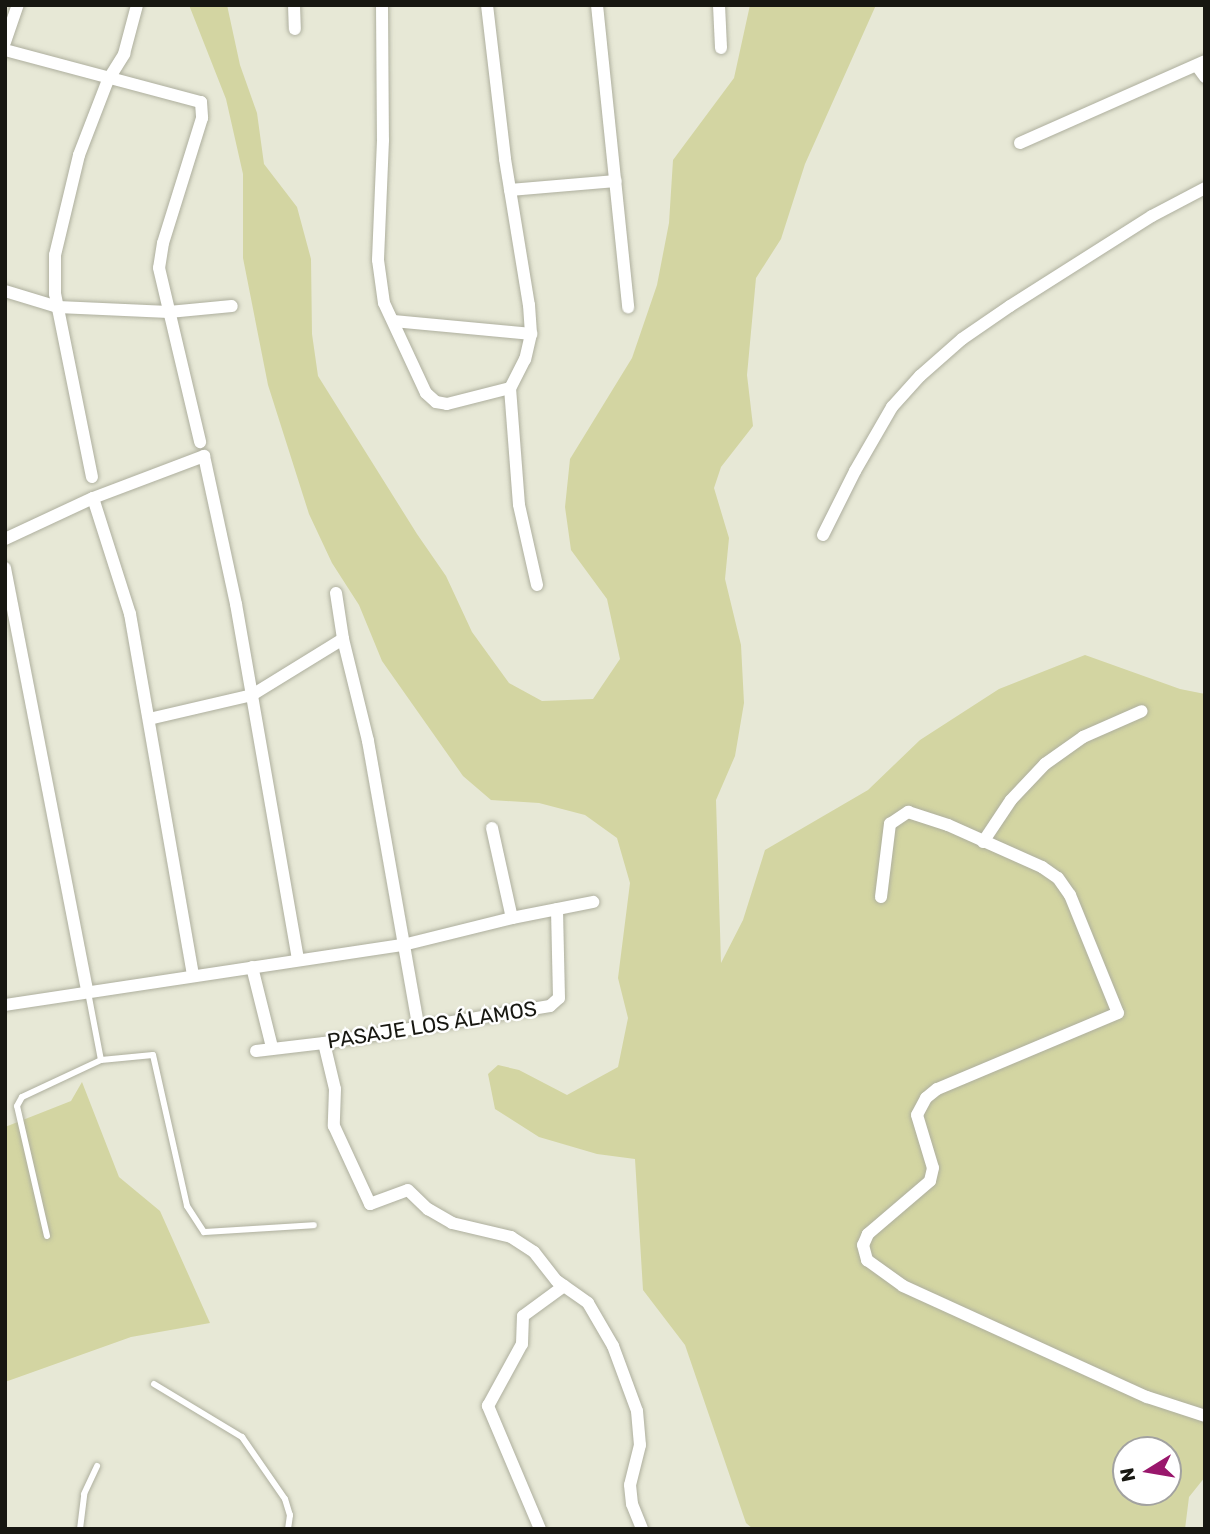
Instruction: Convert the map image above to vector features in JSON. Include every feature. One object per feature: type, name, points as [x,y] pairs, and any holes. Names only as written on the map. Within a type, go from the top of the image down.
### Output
[{"type":"street","points":[[5,42],[18,5]]},
{"type":"street","points":[[92,477],[58,307],[54,272],[60,228],[79,155],[108,80],[124,54],[137,5]]},
{"type":"street","points":[[294,5],[295,29]]},
{"type":"street","points":[[382,5],[383,140],[378,260],[381,292],[426,393],[436,402],[447,404],[510,388]]},
{"type":"street","points":[[487,5],[531,334],[525,359],[510,388],[519,505],[537,585]]},
{"type":"street","points":[[597,5],[628,307]]},
{"type":"street","points":[[719,5],[721,48]]},
{"type":"street","points":[[5,50],[108,80],[201,102],[202,118],[159,258],[200,442]]},
{"type":"street","points":[[1020,143],[1201,63],[1205,77]]},
{"type":"street","points":[[510,190],[616,181]]},
{"type":"street","points":[[823,535],[855,471],[892,407],[920,376],[962,339],[1010,306],[1152,216],[1205,188]]},
{"type":"street","points":[[5,291],[58,307],[169,312],[232,306]]},
{"type":"street","points":[[394,321],[531,334]]},
{"type":"street","points":[[5,539],[93,498],[204,456],[252,695],[298,959]]},
{"type":"street","points":[[93,498],[130,614],[193,976]]},
{"type":"street","points":[[5,568],[87,990]]},
{"type":"street","points":[[336,593],[343,639],[368,741],[418,1026]]},
{"type":"street","points":[[149,719],[252,695],[343,639]]},
{"type":"street","points":[[983,842],[1011,800],[1045,764],[1092,732],[1142,711]]},
{"type":"street","points":[[881,897],[890,824],[908,812],[948,825],[1042,867],[1065,886],[1118,1013],[937,1089],[926,1098],[917,1115],[933,1168],[930,1181],[868,1234],[863,1245],[864,1255],[903,1286],[1147,1398],[1205,1416]]},
{"type":"street","points":[[492,828],[512,918]]},
{"type":"street","points":[[5,1005],[87,990],[403,945],[512,918],[593,902]]},
{"type":"street","name":"PASAJE LOS ÁLAMOS","points":[[256,1051],[272,1047],[324,1044],[418,1026],[550,1006],[559,998],[557,909]]},
{"type":"street","points":[[252,967],[272,1047]]},
{"type":"street","points":[[324,1044],[335,1089],[334,1126],[370,1204],[408,1190],[428,1209],[452,1223],[502,1234],[520,1242],[564,1286],[581,1296],[604,1328],[621,1364],[637,1411],[640,1445],[630,1485],[635,1513],[642,1529]]},
{"type":"street","points":[[540,1529],[488,1406],[522,1344],[523,1316],[564,1286]]},
{"type":"lane","points":[[87,990],[101,1060]]},
{"type":"lane","points":[[47,1236],[17,1106],[22,1097],[101,1060],[153,1055],[187,1206],[204,1232],[314,1226]]},
{"type":"lane","points":[[154,1384],[242,1437],[285,1499],[290,1515],[288,1529]]},
{"type":"lane","points":[[80,1529],[83,1494],[97,1466]]},
{"type":"green space","points":[[189,5],[227,5],[240,65],[257,113],[264,164],[297,207],[311,259],[312,334],[318,376],[446,576],[472,632],[509,683],[542,701],[593,699],[620,659],[607,599],[571,550],[565,507],[570,459],[632,358],[657,285],[669,223],[673,160],[734,78],[750,5],[876,5],[805,164],[781,239],[756,278],[747,375],[753,426],[721,467],[714,488],[729,538],[725,579],[741,645],[744,703],[735,756],[716,800],[721,963],[743,920],[765,850],[868,790],[920,740],[999,689],[1085,655],[1180,689],[1205,694],[1205,1477],[1189,1497],[1185,1529],[753,1529],[746,1523],[685,1345],[643,1290],[635,1159],[597,1154],[539,1137],[495,1109],[488,1074],[498,1065],[519,1070],[567,1095],[618,1067],[628,1018],[618,978],[630,883],[617,838],[585,815],[539,803],[491,800],[463,776],[382,661],[359,605],[332,563],[309,514],[268,385],[243,258],[243,174],[226,99]]},
{"type":"green space","points":[[82,1082],[119,1177],[160,1211],[210,1323],[131,1337],[5,1382],[5,1127],[71,1101]]}]
